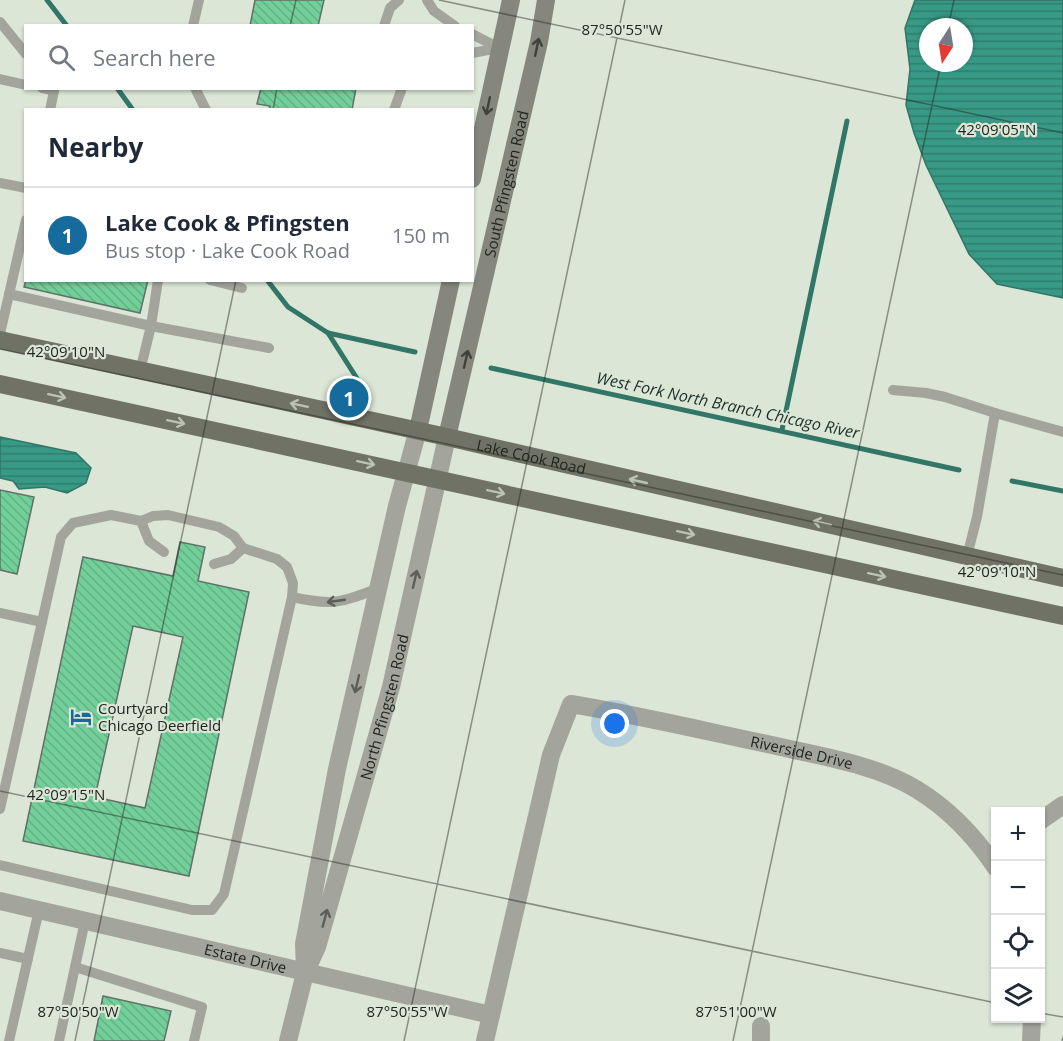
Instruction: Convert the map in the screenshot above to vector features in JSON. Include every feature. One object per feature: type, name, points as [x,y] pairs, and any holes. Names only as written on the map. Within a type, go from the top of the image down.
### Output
[{"type":"main road","points":[[474,165],[511,0]]},
{"type":"main road","name":"South Pfingsten Road","points":[[447,437],[546,0]]},
{"type":"main road","points":[[418,430],[450,282]]},
{"type":"main road","name":"Lake Cook Road","points":[[0,340],[418,430],[1063,578]]},
{"type":"main road","points":[[0,384],[1063,616]]},
{"type":"street","name":"North Pfingsten Road","points":[[305,973],[304,944],[337,769],[397,506],[418,430]]},
{"type":"street","name":"North Pfingsten Road","points":[[288,1041],[305,973],[317,947],[391,687],[447,437]]},
{"type":"street","name":"Riverside Drive","points":[[491,1015],[551,754],[571,704],[625,713],[866,768],[913,787],[948,810],[991,857]]},
{"type":"street","points":[[1045,817],[1063,805]]},
{"type":"street","name":"Estate Drive","points":[[0,901],[491,1015]]},
{"type":"street","points":[[485,1041],[491,1015]]},
{"type":"street","points":[[1031,1041],[1032,1023]]},
{"type":"lane","points":[[193,24],[199,0]]},
{"type":"lane","points":[[385,24],[390,8],[399,0]]},
{"type":"lane","points":[[427,0],[434,11],[452,24]]},
{"type":"lane","points":[[0,22],[24,52]]},
{"type":"lane","points":[[474,35],[499,48]]},
{"type":"lane","points":[[474,53],[499,48]]},
{"type":"lane","points":[[0,79],[24,85]]},
{"type":"lane","points":[[50,108],[53,90]]},
{"type":"lane","points":[[196,90],[205,108]]},
{"type":"lane","points":[[395,108],[401,90]]},
{"type":"lane","points":[[0,183],[24,189]]},
{"type":"lane","points":[[0,334],[24,229]]},
{"type":"lane","points":[[140,370],[151,326],[158,282]]},
{"type":"lane","points":[[218,282],[242,288]]},
{"type":"lane","points":[[9,294],[151,326],[269,348]]},
{"type":"lane","points":[[893,390],[945,397],[1063,432]]},
{"type":"lane","points":[[967,556],[977,517],[995,413]]},
{"type":"lane","points":[[0,809],[61,537],[73,523],[111,515],[141,521],[153,516],[168,515],[219,527],[234,536],[243,548],[277,559],[287,567],[293,584],[292,597],[224,894],[212,909],[192,910],[0,865]]},
{"type":"lane","points":[[141,521],[149,541],[164,552]]},
{"type":"lane","points":[[214,564],[231,559],[243,548]]},
{"type":"lane","points":[[292,597],[329,603],[350,599],[379,588]]},
{"type":"lane","points":[[0,613],[42,622]]},
{"type":"lane","points":[[9,1041],[39,910]]},
{"type":"lane","points":[[59,1041],[85,921]]},
{"type":"lane","points":[[0,953],[28,959]]},
{"type":"lane","points":[[75,967],[202,1007],[194,1041]]},
{"type":"water","points":[[915,0],[1063,0],[1063,298],[997,284],[969,254],[926,165],[914,133],[906,105],[910,69],[905,28]]},
{"type":"water","points":[[0,437],[76,453],[91,468],[86,483],[67,493],[45,487],[19,489],[13,481],[0,478]]},
{"type":"building","points":[[255,0],[324,0],[318,24],[250,24]]},
{"type":"building","points":[[260,90],[356,90],[352,108],[270,108],[270,106],[257,104]]},
{"type":"building","points":[[25,282],[148,282],[140,313],[24,287]]},
{"type":"building","points":[[0,490],[34,497],[17,574],[0,570]]},
{"type":"building","name":"Courtyard Chicago Deerfield","points":[[180,542],[205,547],[198,581],[249,592],[189,876],[23,841],[83,557],[173,576]],"holes":[[[133,626],[183,637],[145,808],[95,797]]]},
{"type":"building","points":[[103,996],[171,1011],[164,1041],[94,1041]]},
{"type":"waterway","name":"West Fork North Branch Chicago River","points":[[47,0],[65,24]]},
{"type":"waterway","name":"West Fork North Branch Chicago River","points":[[118,90],[132,108]]},
{"type":"waterway","points":[[782,430],[847,121]]},
{"type":"waterway","name":"West Fork North Branch Chicago River","points":[[269,282],[288,307],[328,333],[415,352]]},
{"type":"waterway","points":[[328,333],[365,391]]},
{"type":"waterway","name":"West Fork North Branch Chicago River","points":[[491,368],[959,470]]},
{"type":"waterway","name":"West Fork North Branch Chicago River","points":[[1012,481],[1063,491]]},
{"type":"place","name":"Lake Cook & Pfingsten","points":[[349,398]]},
{"type":"place","name":"Courtyard Chicago Deerfield","points":[[81,717]]}]
